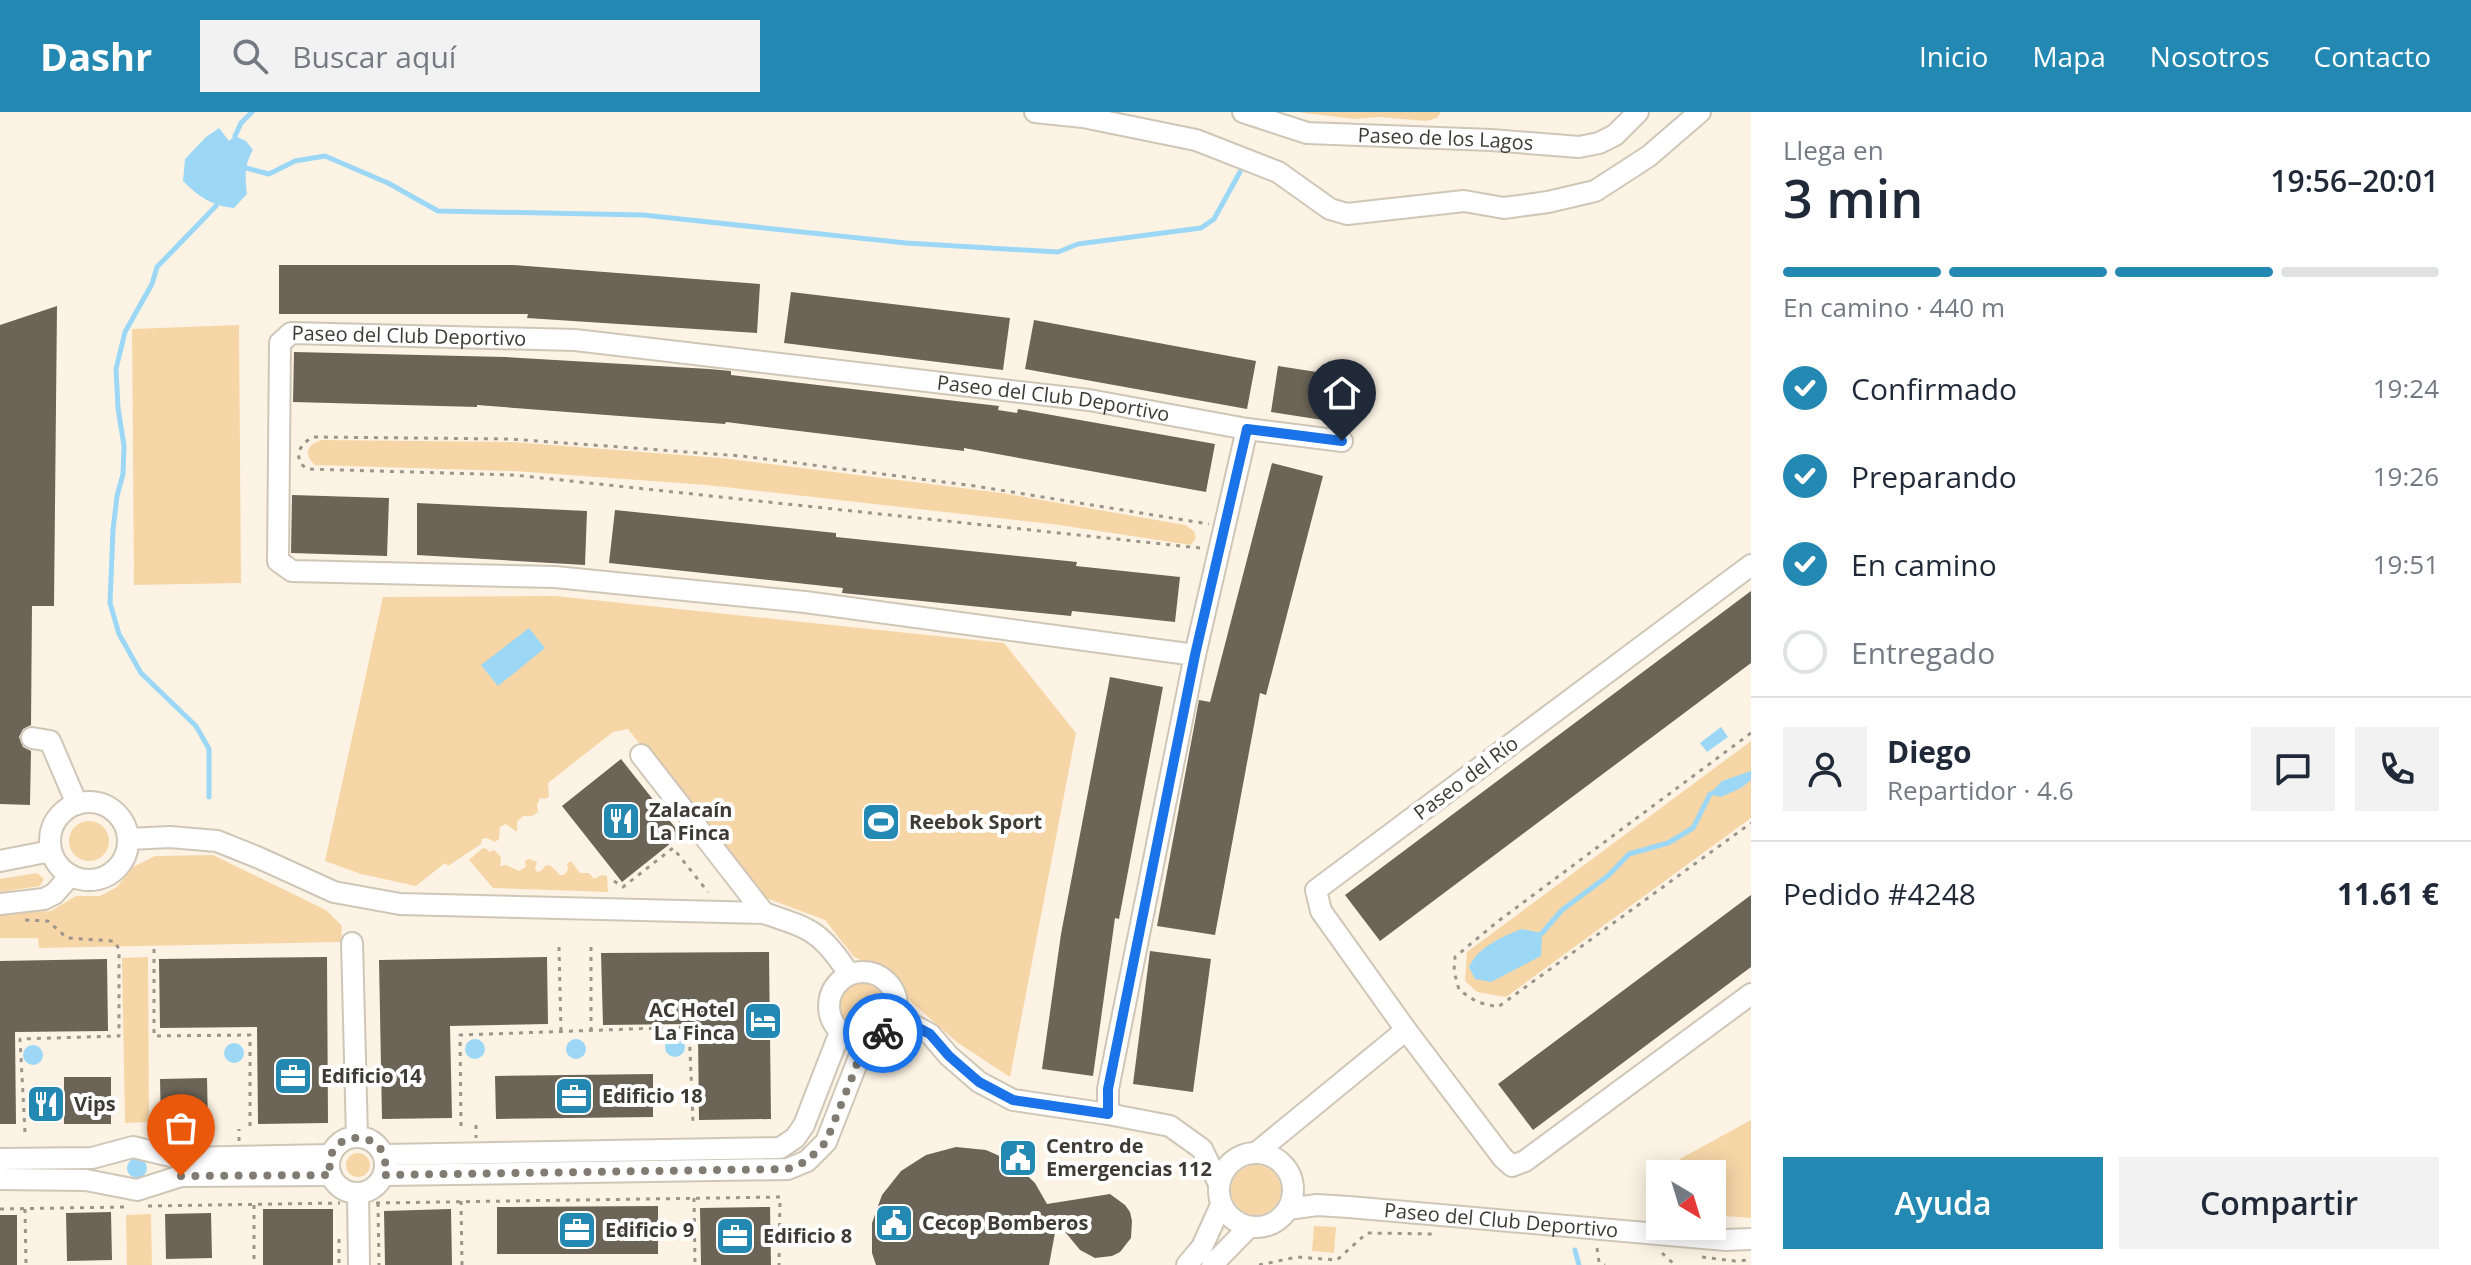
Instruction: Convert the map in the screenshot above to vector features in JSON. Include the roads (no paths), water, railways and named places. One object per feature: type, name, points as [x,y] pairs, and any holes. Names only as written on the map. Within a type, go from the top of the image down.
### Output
[{"type":"street","points":[[1035,112],[1082,114],[1196,140],[1278,172],[1330,209],[1347,214],[1464,201],[1504,208],[1595,191],[1649,156],[1700,112]]},
{"type":"street","name":"Paseo de los Lagos","points":[[1243,112],[1307,133],[1491,140],[1579,147],[1599,143],[1615,135],[1638,112]]},
{"type":"street","name":"Paseo del Club Deportivo","points":[[1195,655],[805,602],[571,579],[292,571],[278,561],[280,343],[291,333],[575,340],[1089,400],[1247,429],[1342,441]]},
{"type":"street","points":[[1108,1104],[1195,655],[1247,429]]},
{"type":"street","name":"Paseo del Río","points":[[1751,565],[1316,890],[1321,911],[1406,1030],[1512,1166],[1525,1161],[1751,994]]},
{"type":"street","points":[[32,738],[50,741],[77,804]]},
{"type":"street","points":[[641,755],[764,913]]},
{"type":"street","points":[[100,803],[120,817],[129,839],[128,851],[115,871],[94,881],[70,876],[55,862],[49,839],[57,818],[77,804],[100,803]]},
{"type":"street","points":[[129,839],[170,837],[217,841],[334,892],[400,904],[764,913],[809,929],[827,944],[849,974]]},
{"type":"street","points":[[0,861],[51,851]]},
{"type":"street","points":[[10,908],[54,894],[70,876]]},
{"type":"street","points":[[352,943],[357,1137]]},
{"type":"street","points":[[871,972],[890,984],[895,994],[896,1016],[884,1033],[864,1040],[855,1039],[840,1032],[833,1023],[829,1012],[832,990],[849,974],[871,972]]},
{"type":"street","points":[[896,1016],[930,1034],[949,1056],[979,1082],[1013,1100],[1108,1104],[1170,1126],[1202,1149],[1219,1184],[1221,1205],[1237,1222],[1260,1227],[1271,1224],[1288,1209],[1293,1185],[1284,1167],[1264,1154],[1202,1149]]},
{"type":"street","points":[[1219,1184],[1231,1162],[1248,1154],[1406,1030]]},
{"type":"street","points":[[384,1165],[780,1148],[795,1138],[804,1125],[840,1032]]},
{"type":"street","points":[[384,1165],[788,1169],[807,1161],[826,1142],[864,1040]]},
{"type":"street","points":[[1284,1167],[1286,1138],[1303,1112]]},
{"type":"street","points":[[359,1265],[365,1200],[384,1165],[373,1142],[357,1137],[341,1142],[331,1165],[342,1189],[365,1200]]},
{"type":"street","points":[[0,1159],[92,1158],[133,1147],[179,1158],[331,1165]]},
{"type":"street","points":[[0,1179],[86,1180],[137,1190],[181,1176],[331,1165]]},
{"type":"street","name":"Paseo del Club Deportivo","points":[[1284,1167],[1316,1195],[1349,1207]]},
{"type":"street","points":[[1187,1265],[1202,1247],[1221,1205]]},
{"type":"street","name":"Paseo del Club Deportivo","points":[[1288,1209],[1317,1205],[1349,1207],[1726,1240],[1751,1239]]},
{"type":"street","points":[[1212,1265],[1249,1227]]},
{"type":"water","points":[[219,128],[229,141],[235,136],[246,141],[253,150],[246,172],[247,194],[234,208],[206,200],[183,181],[185,159]]},
{"type":"water","points":[[529,628],[545,648],[498,686],[481,665]]},
{"type":"water","points":[[1721,727],[1728,737],[1707,752],[1700,743]]},
{"type":"water","points":[[1751,771],[1751,780],[1741,788],[1721,797],[1710,794],[1722,781]]},
{"type":"water","points":[[1522,929],[1542,933],[1541,956],[1491,982],[1475,979],[1469,967],[1478,954],[1499,939]]},
{"type":"water","points":[[675,1037],[682,1040],[685,1047],[682,1054],[675,1057],[668,1054],[665,1047],[668,1040]]},
{"type":"water","points":[[475,1039],[482,1042],[485,1049],[482,1056],[475,1059],[468,1056],[465,1049],[468,1042]]},
{"type":"water","points":[[576,1039],[583,1042],[586,1049],[583,1056],[576,1059],[569,1056],[566,1049],[569,1042]]},
{"type":"water","points":[[234,1043],[241,1046],[244,1053],[241,1060],[234,1063],[227,1060],[224,1053],[227,1046]]},
{"type":"water","points":[[33,1045],[40,1048],[43,1055],[40,1062],[33,1065],[26,1062],[23,1055],[26,1048]]},
{"type":"water","points":[[137,1158],[144,1161],[147,1168],[144,1175],[137,1178],[130,1175],[127,1168],[130,1161]]},
{"type":"waterway","points":[[235,136],[241,123],[252,112]]},
{"type":"waterway","points":[[246,168],[269,174],[295,161],[325,156],[388,183],[438,211],[643,215],[906,243],[1058,252],[1078,244],[1201,228],[1214,219],[1240,172]]},
{"type":"waterway","points":[[209,797],[209,749],[196,726],[141,673],[119,634],[110,603],[113,530],[123,474],[124,446],[116,369],[125,332],[152,284],[157,267],[216,206]]},
{"type":"waterway","points":[[1542,933],[1562,910],[1609,875],[1629,854],[1668,843],[1693,828],[1710,794],[1716,792]]},
{"type":"waterway","points":[[1575,1250],[1579,1265]]},
{"type":"place","name":"Zalacaín La Finca","points":[[621,821]]},
{"type":"place","name":"Reebok Sport","points":[[881,822]]},
{"type":"place","name":"AC Hotel La Finca","points":[[763,1021]]},
{"type":"place","name":"Edificio 14","points":[[293,1076]]},
{"type":"place","name":"Edificio 18","points":[[574,1096]]},
{"type":"place","name":"Vips","points":[[46,1104]]},
{"type":"place","name":"Centro de Emergencias 112","points":[[1018,1158]]},
{"type":"place","name":"Cecop Bomberos","points":[[894,1223]]},
{"type":"place","name":"Edificio 9","points":[[577,1230]]},
{"type":"place","name":"Edificio 8","points":[[735,1236]]}]
